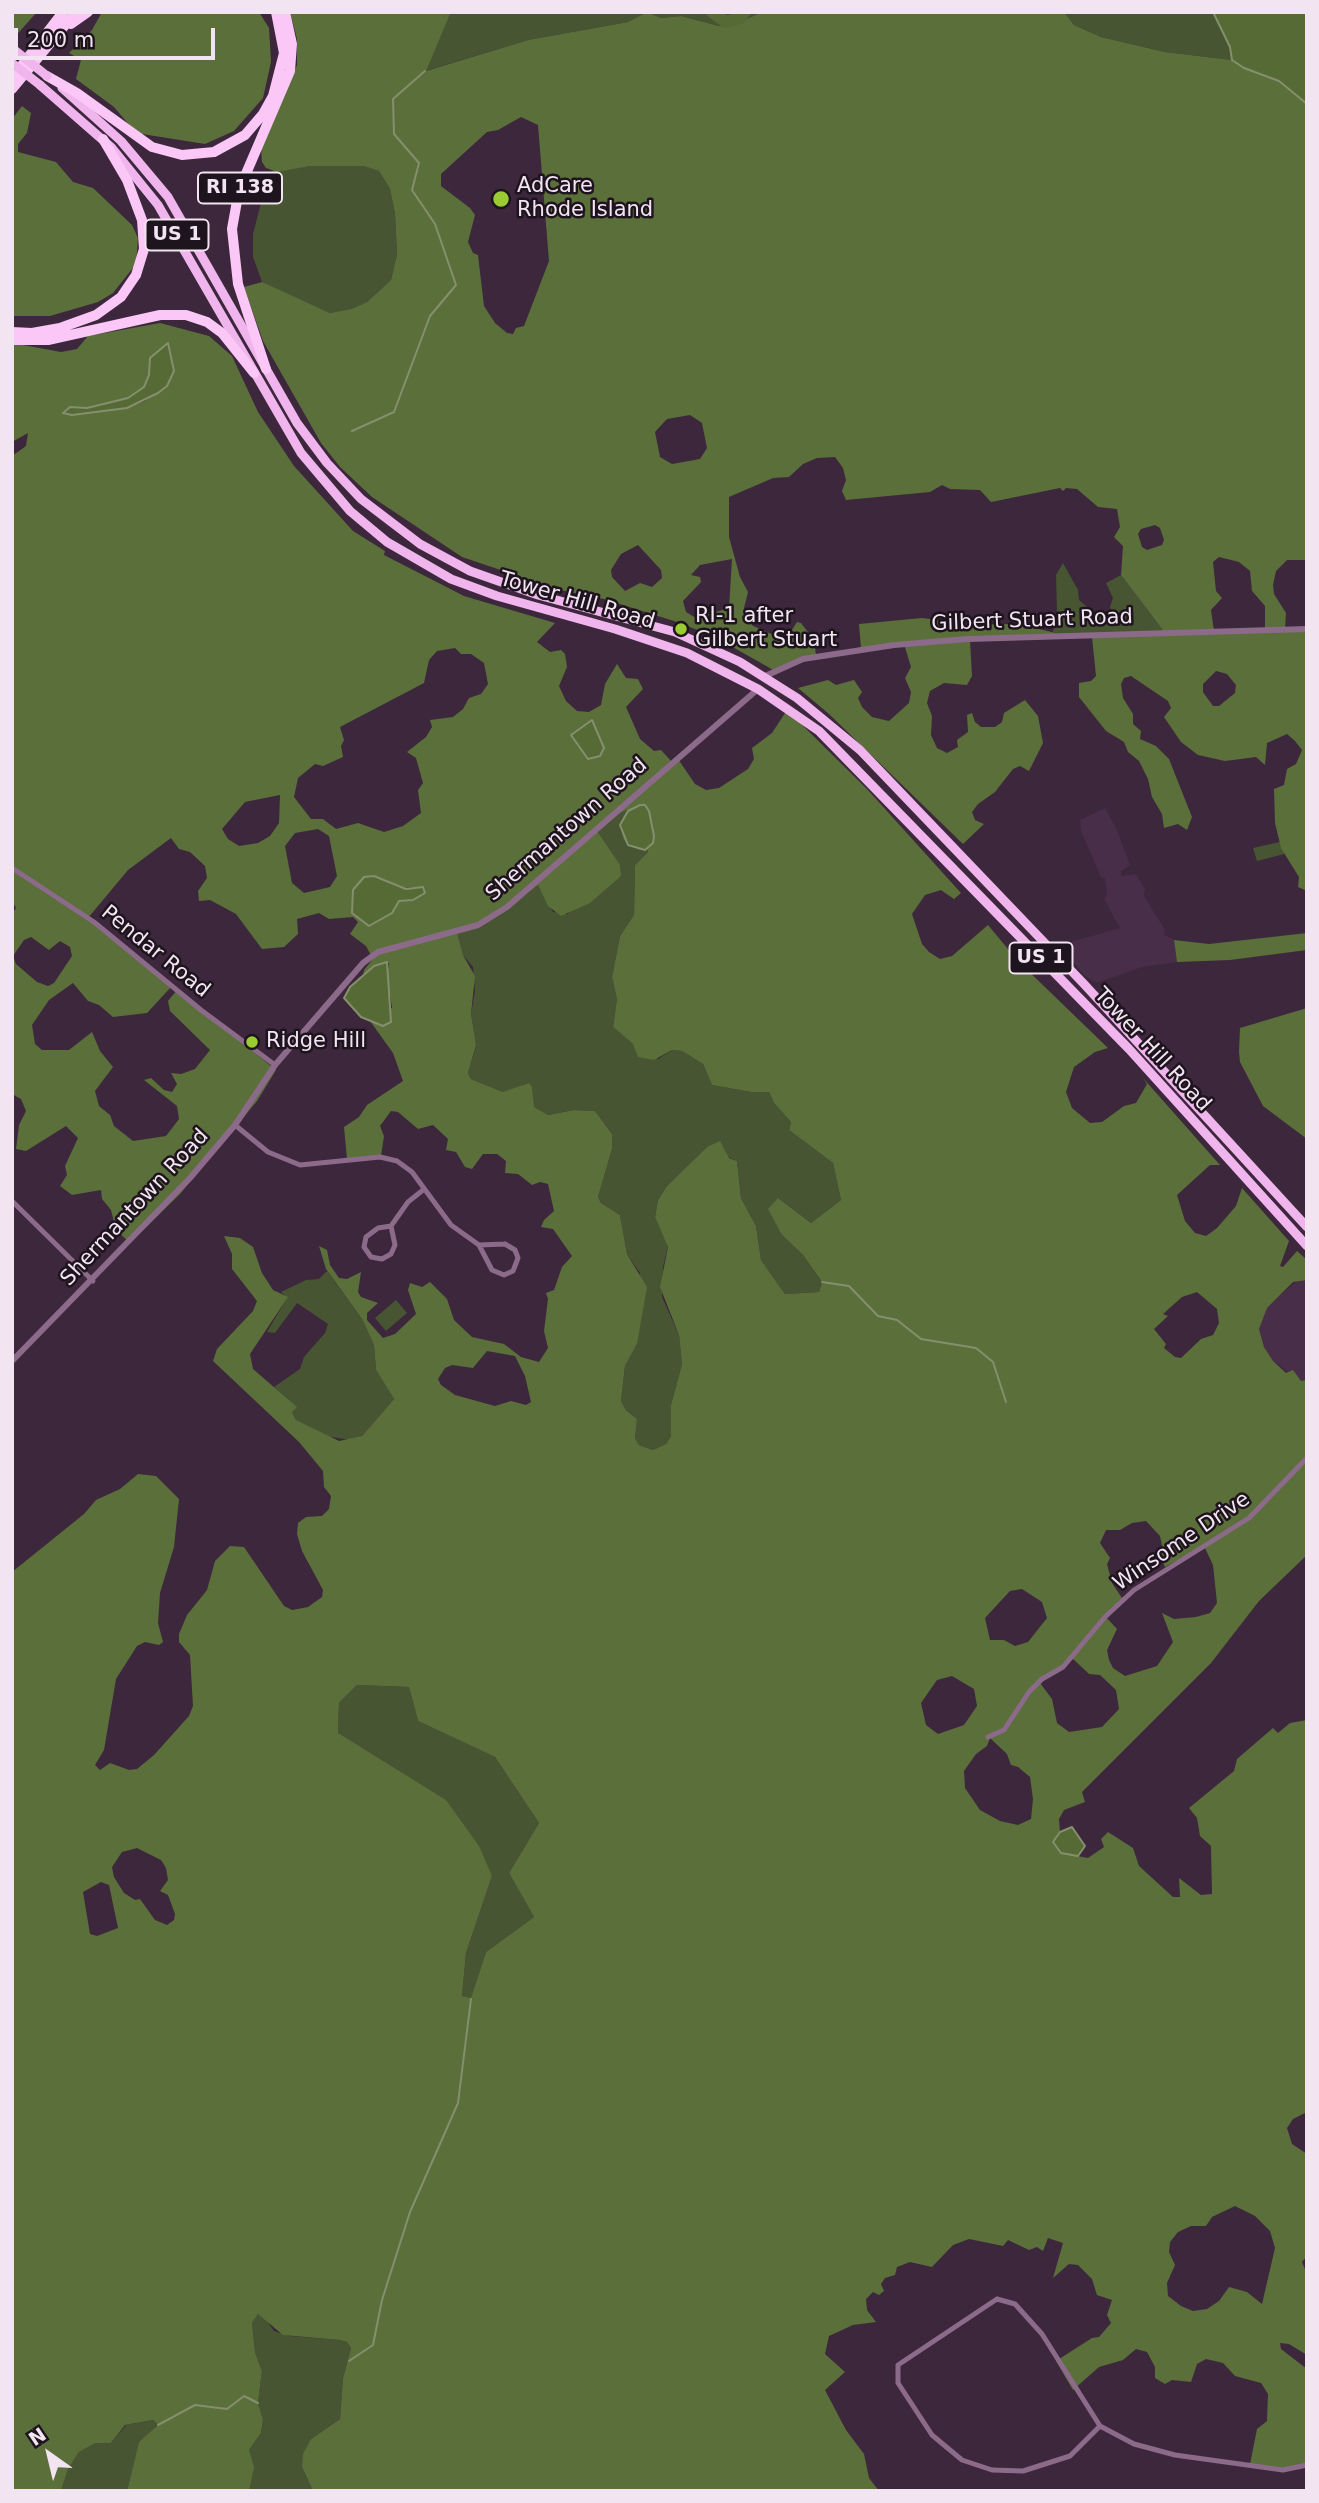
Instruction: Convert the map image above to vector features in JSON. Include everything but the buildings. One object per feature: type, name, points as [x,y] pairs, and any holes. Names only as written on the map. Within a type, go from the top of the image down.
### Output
[{"type":"highway","points":[[12,78],[63,12]]},
{"type":"highway","points":[[12,89],[76,12]]},
{"type":"highway","points":[[54,37],[88,12]]},
{"type":"highway","points":[[47,76],[77,93],[152,147],[182,155],[214,152],[237,140],[252,128],[276,87],[284,53],[276,12]]},
{"type":"highway","name":"RI 138","points":[[265,369],[237,284],[232,229],[239,190],[290,71],[292,44],[285,12]]},
{"type":"highway","name":"Tower Hill Road","points":[[12,48],[104,123],[153,178],[181,218],[297,423],[327,463],[380,515],[420,544],[470,571],[514,588],[675,632],[763,677],[797,698],[860,750],[1177,1085],[1307,1227]]},
{"type":"highway","name":"Tower Hill Road","points":[[12,63],[103,139],[144,185],[172,226],[254,373],[316,473],[350,511],[407,556],[451,579],[486,593],[615,629],[687,653],[758,689],[819,731],[1129,1049],[1307,1247]]},
{"type":"highway","points":[[12,332],[32,333],[60,328],[96,315],[121,297],[136,275],[144,250],[140,212],[127,180],[103,139]]},
{"type":"highway","points":[[12,340],[48,340],[160,315],[186,315],[206,322],[222,333],[254,373]]},
{"type":"highway","points":[[1015,932],[1024,933],[1147,1061],[1177,1085]]},
{"type":"street","name":"Gilbert Stuart Road","points":[[763,677],[803,659],[894,645],[968,639],[1307,629]]},
{"type":"street","name":"Shermantown Road","points":[[12,1361],[168,1203],[235,1125],[275,1065],[363,963],[378,952],[478,925],[507,907],[758,689]]},
{"type":"street","name":"Pendar Road","points":[[12,868],[93,922],[201,1010],[275,1065]]},
{"type":"street","points":[[235,1125],[268,1152],[299,1165],[388,1158],[412,1172],[451,1225],[479,1245],[496,1273],[504,1275],[516,1267],[518,1258],[511,1247],[479,1245]]},
{"type":"street","points":[[391,1226],[395,1245],[391,1254],[382,1259],[370,1257],[364,1247],[366,1237],[378,1228],[391,1226],[408,1202],[423,1190]]},
{"type":"street","points":[[12,1201],[93,1280]]},
{"type":"street","name":"Winsome Drive","points":[[988,1737],[1004,1730],[1034,1686],[1063,1667],[1105,1617],[1134,1590],[1249,1518],[1307,1458]]},
{"type":"street","points":[[1100,2426],[1070,2456],[1023,2471],[992,2470],[962,2460],[932,2435],[898,2383],[898,2365],[997,2299],[1015,2304],[1042,2334],[1100,2426],[1134,2444],[1175,2455],[1283,2470],[1307,2465]]},
{"type":"shaded area","points":[[12,12],[37,12],[12,40]]},
{"type":"shaded area","points":[[102,12],[259,12],[269,28],[271,62],[263,98],[234,131],[205,144],[136,133],[114,107],[76,79],[81,60],[69,53],[92,30]]},
{"type":"shaded area","points":[[290,12],[451,12],[426,71],[528,40],[628,22],[647,12],[661,18],[681,16],[719,26],[738,23],[762,12],[1064,12],[1074,25],[1101,37],[1165,52],[1232,60],[1244,68],[1279,81],[1303,100],[1307,104],[1307,560],[1287,560],[1276,571],[1273,585],[1274,594],[1286,613],[1285,629],[1307,629],[1307,891],[1298,887],[1299,877],[1281,848],[1275,823],[1274,789],[1284,785],[1287,769],[1296,764],[1302,750],[1287,734],[1267,743],[1265,765],[1256,757],[1225,761],[1198,755],[1181,742],[1164,717],[1171,708],[1168,701],[1131,676],[1124,678],[1121,684],[1123,698],[1133,714],[1133,724],[1141,731],[1140,739],[1156,746],[1169,759],[1192,817],[1187,830],[1178,824],[1164,828],[1162,814],[1152,797],[1148,779],[1139,761],[1128,752],[1124,742],[1106,731],[1079,697],[1079,683],[1091,681],[1096,676],[1092,637],[1165,633],[1121,575],[1123,546],[1114,537],[1120,527],[1117,509],[1098,507],[1077,489],[1066,488],[1063,491],[1060,488],[991,502],[980,490],[950,489],[942,485],[930,492],[846,500],[842,491],[846,480],[843,468],[835,457],[817,458],[803,464],[789,477],[773,478],[729,497],[729,537],[740,577],[748,592],[744,608],[747,616],[753,626],[776,636],[790,633],[797,622],[801,623],[814,640],[816,655],[775,671],[715,637],[677,622],[604,599],[560,590],[462,557],[372,497],[340,467],[321,443],[263,341],[244,287],[262,282],[330,313],[351,309],[367,302],[391,280],[397,254],[395,214],[390,189],[379,171],[364,166],[310,166],[277,172],[266,168],[262,162],[261,147],[297,65],[297,39]],"holes":[[[521,117],[538,125],[549,261],[524,326],[516,328],[513,334],[507,333],[495,323],[484,306],[478,255],[473,253],[468,242],[475,215],[441,186],[441,174],[487,132],[498,130]],[[690,415],[702,423],[707,448],[700,459],[672,464],[660,457],[655,432],[667,419]],[[1155,525],[1160,528],[1164,540],[1162,545],[1147,550],[1142,547],[1138,534],[1141,529]],[[638,545],[661,570],[662,578],[652,587],[640,583],[625,591],[612,577],[611,570],[621,554]],[[1219,557],[1239,562],[1250,571],[1252,591],[1265,606],[1265,630],[1214,631],[1211,610],[1222,598],[1216,591],[1213,562]],[[732,559],[729,608],[696,618],[686,612],[683,601],[701,582],[700,577],[691,575],[700,565]],[[1216,671],[1227,674],[1236,685],[1235,693],[1219,706],[1213,706],[1203,692],[1203,684]]]},
{"type":"shaded area","points":[[451,12],[647,12],[628,22],[528,40],[425,71]]},
{"type":"shaded area","points":[[647,12],[762,12],[738,23],[719,26],[681,16],[661,18]]},
{"type":"shaded area","points":[[1064,12],[1213,12],[1230,47],[1232,60],[1165,52],[1101,37],[1074,25]]},
{"type":"shaded area","points":[[1213,12],[1307,12],[1307,104],[1279,81],[1244,68],[1232,60],[1230,47]]},
{"type":"shaded area","points":[[22,106],[31,113],[27,133],[18,144],[18,152],[56,162],[73,182],[93,188],[132,225],[138,238],[136,264],[113,293],[98,302],[50,316],[12,316],[12,119]]},
{"type":"shaded area","points":[[310,166],[365,166],[379,171],[390,189],[395,214],[397,254],[391,280],[367,302],[351,309],[330,313],[271,287],[262,282],[253,257],[253,234],[269,172]]},
{"type":"shaded area","points":[[160,323],[209,336],[232,356],[258,412],[294,466],[353,531],[385,551],[384,555],[464,596],[555,623],[537,642],[550,652],[561,650],[565,654],[567,667],[559,686],[566,701],[577,711],[589,712],[601,705],[605,684],[617,664],[626,678],[638,679],[643,689],[626,707],[640,739],[654,751],[661,750],[671,761],[678,759],[695,784],[706,790],[719,788],[748,769],[754,759],[752,748],[772,733],[787,710],[867,789],[961,893],[954,899],[941,890],[925,895],[912,914],[922,944],[929,952],[940,959],[952,956],[988,925],[1018,961],[1108,1048],[1095,1052],[1074,1067],[1066,1092],[1072,1108],[1090,1123],[1102,1122],[1124,1106],[1136,1103],[1147,1084],[1143,1078],[1220,1165],[1210,1165],[1177,1195],[1185,1221],[1195,1233],[1206,1236],[1217,1228],[1236,1206],[1242,1188],[1289,1241],[1280,1266],[1283,1267],[1297,1251],[1307,1260],[1307,1280],[1293,1282],[1267,1308],[1259,1329],[1264,1347],[1273,1361],[1286,1373],[1293,1370],[1301,1381],[1307,1380],[1307,1555],[1259,1601],[1211,1663],[1082,1792],[1085,1802],[1064,1810],[1059,1819],[1060,1833],[1053,1842],[1061,1853],[1088,1858],[1104,1847],[1101,1839],[1108,1832],[1133,1848],[1139,1866],[1173,1897],[1180,1897],[1179,1878],[1201,1895],[1212,1894],[1211,1846],[1200,1836],[1197,1818],[1189,1808],[1234,1771],[1237,1759],[1273,1728],[1278,1733],[1290,1723],[1307,1720],[1307,2112],[1293,2119],[1287,2128],[1292,2144],[1307,2154],[1307,2256],[1302,2262],[1307,2274],[1307,2355],[1289,2344],[1280,2343],[1281,2349],[1307,2369],[1307,2464],[1290,2469],[1250,2464],[1257,2429],[1267,2421],[1268,2394],[1261,2383],[1235,2376],[1223,2363],[1206,2359],[1197,2364],[1191,2382],[1172,2380],[1165,2384],[1155,2378],[1155,2367],[1147,2352],[1136,2349],[1123,2360],[1099,2367],[1073,2390],[1056,2361],[1092,2338],[1099,2337],[1111,2323],[1107,2315],[1112,2300],[1097,2295],[1092,2279],[1078,2265],[1069,2264],[1053,2278],[1063,2243],[1048,2238],[1043,2251],[1037,2247],[1029,2250],[1008,2240],[1003,2246],[969,2239],[953,2245],[932,2267],[910,2262],[897,2267],[895,2275],[885,2278],[881,2284],[884,2291],[879,2295],[873,2292],[866,2299],[867,2310],[876,2322],[853,2325],[829,2336],[825,2354],[845,2372],[825,2390],[846,2430],[864,2454],[869,2478],[879,2491],[313,2491],[302,2467],[303,2454],[311,2439],[340,2419],[343,2378],[351,2348],[347,2342],[339,2340],[283,2335],[258,2314],[252,2323],[255,2352],[262,2371],[258,2403],[263,2420],[261,2433],[249,2450],[254,2467],[249,2491],[127,2491],[139,2442],[158,2425],[153,2420],[125,2425],[111,2443],[95,2443],[79,2452],[68,2469],[61,2491],[12,2491],[12,1572],[84,1514],[96,1500],[120,1489],[138,1474],[156,1476],[179,1499],[174,1547],[160,1593],[158,1623],[163,1642],[159,1645],[145,1642],[137,1646],[116,1679],[104,1750],[95,1765],[100,1770],[110,1763],[129,1770],[137,1769],[154,1755],[189,1716],[193,1706],[190,1655],[179,1642],[179,1634],[187,1615],[207,1590],[215,1561],[230,1546],[244,1547],[284,1606],[292,1610],[308,1607],[322,1597],[323,1590],[302,1551],[297,1534],[298,1523],[306,1517],[322,1516],[329,1509],[331,1496],[324,1487],[323,1471],[299,1442],[213,1361],[217,1349],[253,1311],[257,1301],[232,1269],[232,1254],[224,1236],[240,1238],[253,1247],[262,1273],[273,1290],[288,1297],[250,1354],[253,1369],[297,1407],[292,1412],[296,1420],[339,1441],[362,1436],[394,1399],[376,1370],[374,1345],[362,1319],[326,1269],[319,1246],[327,1250],[330,1265],[339,1278],[347,1279],[361,1272],[358,1292],[361,1297],[378,1303],[367,1313],[367,1320],[383,1338],[395,1334],[416,1314],[408,1290],[410,1283],[422,1287],[430,1282],[447,1299],[454,1320],[472,1337],[504,1344],[521,1357],[539,1362],[548,1348],[544,1331],[548,1299],[546,1293],[554,1290],[562,1267],[572,1256],[553,1229],[541,1227],[554,1211],[548,1184],[540,1182],[532,1185],[518,1174],[505,1173],[506,1161],[497,1154],[483,1154],[472,1169],[465,1167],[456,1152],[446,1150],[448,1139],[433,1125],[418,1129],[398,1112],[391,1111],[380,1126],[384,1136],[381,1156],[347,1159],[344,1127],[359,1117],[367,1105],[403,1081],[393,1053],[370,1021],[383,1026],[392,1007],[387,979],[389,963],[374,966],[363,976],[364,970],[373,959],[366,946],[350,934],[358,922],[353,917],[329,919],[319,913],[297,919],[298,934],[284,947],[262,949],[236,914],[210,900],[199,901],[198,891],[207,878],[205,866],[190,852],[179,849],[171,838],[128,870],[88,918],[172,986],[147,1013],[113,1017],[99,1005],[88,1001],[73,983],[49,1000],[32,1025],[35,1044],[42,1050],[69,1050],[92,1032],[100,1051],[113,1067],[95,1091],[99,1106],[110,1115],[114,1126],[133,1141],[166,1136],[179,1119],[177,1106],[144,1080],[151,1078],[164,1090],[172,1092],[177,1084],[171,1073],[181,1074],[195,1069],[210,1050],[170,1011],[168,1001],[177,990],[276,1070],[257,1101],[180,1194],[130,1243],[116,1230],[111,1210],[102,1199],[101,1190],[72,1195],[60,1186],[67,1175],[65,1166],[78,1138],[66,1126],[26,1151],[16,1149],[19,1125],[26,1111],[21,1099],[12,1094],[12,914],[16,908],[12,900],[12,456],[26,446],[28,433],[12,442],[12,343],[61,352],[77,349],[88,336]],"holes":[[[150,358],[167,386],[145,401],[127,408],[72,415],[64,413],[70,407],[87,408],[128,398],[144,387],[149,375]],[[455,648],[461,654],[471,654],[484,663],[488,684],[481,694],[469,698],[463,709],[453,717],[430,720],[432,727],[426,737],[407,752],[416,758],[423,783],[418,790],[421,813],[403,826],[384,832],[358,823],[336,829],[323,819],[311,819],[294,797],[298,778],[315,764],[323,766],[343,757],[341,746],[344,740],[340,727],[424,683],[429,660],[437,651]],[[280,795],[279,823],[270,836],[258,843],[239,846],[228,839],[222,829],[245,802]],[[627,810],[620,825],[623,838],[628,845],[640,850],[647,849],[648,852],[635,865],[634,915],[620,936],[612,977],[617,999],[613,1027],[633,1044],[638,1057],[654,1060],[672,1050],[682,1051],[703,1064],[712,1085],[751,1092],[769,1092],[774,1103],[791,1122],[789,1130],[833,1163],[841,1200],[811,1223],[778,1198],[768,1209],[782,1235],[803,1255],[822,1282],[819,1292],[785,1294],[761,1260],[756,1226],[741,1198],[737,1161],[729,1158],[720,1141],[707,1147],[667,1186],[658,1200],[655,1217],[668,1247],[660,1287],[679,1335],[682,1364],[671,1405],[671,1436],[666,1444],[653,1450],[639,1445],[635,1438],[637,1419],[626,1410],[621,1401],[625,1366],[637,1344],[647,1287],[627,1254],[620,1215],[601,1203],[598,1197],[612,1149],[612,1134],[595,1111],[574,1110],[548,1115],[534,1107],[532,1087],[529,1083],[503,1092],[471,1079],[468,1073],[476,1045],[471,1014],[475,976],[463,955],[457,933],[493,916],[538,885],[548,906],[561,916],[590,903],[621,876],[620,865],[597,831],[614,815]],[[318,829],[329,836],[337,876],[330,887],[304,893],[292,883],[285,846],[295,833]],[[423,887],[414,900],[399,901],[369,926],[352,912],[401,888]],[[31,937],[49,950],[60,941],[70,947],[72,956],[54,983],[48,986],[37,982],[16,964],[13,956],[24,940]],[[1197,1292],[1217,1309],[1219,1323],[1213,1335],[1201,1339],[1181,1358],[1175,1357],[1164,1348],[1166,1344],[1154,1329],[1168,1316],[1163,1314],[1182,1297]],[[487,1351],[515,1356],[525,1376],[531,1402],[526,1405],[511,1401],[495,1406],[455,1395],[441,1385],[438,1379],[445,1368],[452,1365],[473,1368]],[[1146,1521],[1160,1536],[1163,1550],[1160,1556],[1165,1567],[1204,1546],[1213,1565],[1217,1603],[1210,1613],[1174,1619],[1162,1613],[1173,1642],[1157,1666],[1125,1676],[1113,1668],[1107,1650],[1117,1629],[1105,1616],[1122,1598],[1112,1583],[1107,1564],[1110,1558],[1100,1543],[1106,1530],[1120,1530],[1132,1523]],[[1022,1589],[1042,1602],[1047,1618],[1028,1642],[1015,1646],[1004,1640],[990,1640],[985,1618],[1010,1591]],[[1072,1658],[1089,1674],[1100,1675],[1116,1690],[1119,1709],[1102,1727],[1069,1732],[1057,1723],[1052,1699],[1040,1683]],[[952,1676],[974,1689],[977,1706],[964,1725],[938,1734],[926,1725],[921,1703],[937,1680]],[[357,1685],[409,1687],[418,1721],[495,1757],[539,1823],[509,1873],[534,1917],[486,1952],[471,1998],[462,1996],[466,1953],[492,1876],[479,1846],[446,1800],[338,1733],[339,1703]],[[990,1738],[1007,1754],[1011,1765],[1030,1777],[1033,1799],[1031,1819],[1018,1825],[1000,1821],[980,1810],[965,1788],[964,1771],[976,1754],[987,1746]],[[137,1848],[161,1860],[166,1868],[168,1880],[160,1891],[168,1895],[175,1914],[174,1920],[167,1925],[155,1920],[140,1899],[135,1900],[124,1893],[114,1877],[112,1867],[122,1852]],[[101,1882],[109,1885],[118,1928],[97,1936],[90,1934],[83,1892]],[[1235,2206],[1255,2216],[1270,2231],[1275,2248],[1262,2304],[1247,2292],[1229,2287],[1219,2301],[1207,2309],[1193,2311],[1168,2296],[1167,2283],[1175,2265],[1169,2252],[1170,2242],[1178,2232],[1191,2226],[1206,2226],[1212,2217]]]},
{"type":"shaded area","points":[[168,343],[174,371],[167,386],[158,393],[127,408],[72,415],[63,413],[70,407],[87,408],[128,398],[144,387],[149,375],[150,358]]},
{"type":"shaded area","points":[[1063,563],[1078,590],[1079,600],[1093,612],[1109,619],[1113,613],[1110,607],[1113,598],[1106,583],[1121,575],[1165,633],[1072,637],[1053,632],[1057,612],[1056,575]]},
{"type":"shaded area","points":[[922,618],[945,621],[947,625],[1017,624],[1069,636],[970,640],[972,676],[967,685],[944,683],[930,691],[927,703],[932,716],[931,735],[937,748],[947,753],[958,747],[957,740],[968,732],[967,715],[972,713],[975,722],[981,727],[995,727],[1002,722],[1004,713],[1025,700],[1038,716],[1043,743],[1029,771],[1020,766],[1013,769],[995,792],[978,804],[972,812],[975,820],[984,824],[963,844],[829,714],[798,688],[828,680],[836,685],[854,680],[862,692],[858,698],[862,707],[872,717],[889,721],[909,703],[911,692],[905,678],[911,667],[904,644],[861,648],[859,624]]},
{"type":"shaded area","points":[[592,720],[604,748],[600,756],[588,759],[571,735]]},
{"type":"shaded area","points":[[645,805],[649,811],[654,836],[653,843],[645,850],[628,845],[620,825],[628,811]]},
{"type":"shaded area","points":[[1105,808],[1130,865],[1121,871],[1121,876],[1136,874],[1145,889],[1144,896],[1165,930],[1164,935],[1174,939],[1177,962],[1142,967],[1096,983],[1084,975],[1060,945],[1120,928],[1104,899],[1107,894],[1105,878],[1101,877],[1081,831],[1080,820]]},
{"type":"shaded area","points":[[626,810],[628,845],[647,849],[648,852],[635,865],[634,915],[620,936],[612,977],[617,999],[613,1027],[633,1044],[658,1059],[672,1050],[682,1051],[703,1064],[712,1085],[751,1092],[769,1092],[774,1103],[791,1122],[789,1130],[833,1163],[841,1200],[811,1223],[778,1198],[782,1235],[803,1255],[822,1282],[819,1292],[785,1294],[761,1260],[756,1226],[741,1198],[737,1161],[707,1147],[667,1186],[658,1200],[655,1217],[668,1246],[663,1267],[662,1297],[679,1335],[682,1364],[671,1405],[671,1436],[666,1444],[653,1450],[639,1445],[635,1438],[637,1419],[626,1410],[621,1401],[625,1366],[637,1344],[640,1273],[627,1254],[620,1215],[601,1203],[598,1197],[612,1149],[612,1134],[595,1111],[574,1110],[548,1115],[533,1107],[532,1087],[525,1084],[511,1092],[503,1092],[471,1079],[468,1073],[476,1046],[471,1014],[475,991],[473,967],[463,955],[456,933],[537,884],[553,912],[568,914],[603,841],[597,831],[614,815]]},
{"type":"shaded area","points":[[1284,841],[1288,853],[1257,861],[1253,848]]},
{"type":"shaded area","points":[[374,876],[406,889],[423,887],[425,893],[413,900],[399,901],[392,913],[369,926],[352,913],[353,890],[364,877]]},
{"type":"shaded area","points":[[1307,933],[1307,950],[1230,960],[1177,962],[1174,940],[1209,944]]},
{"type":"shaded area","points":[[387,962],[391,1022],[383,1026],[361,1017],[344,998],[350,987],[374,966]]},
{"type":"shaded area","points":[[1307,1008],[1307,1139],[1263,1106],[1240,1062],[1239,1052],[1240,1028]]},
{"type":"shaded area","points":[[327,1271],[362,1319],[374,1345],[376,1370],[394,1399],[362,1436],[351,1440],[324,1436],[296,1420],[292,1412],[296,1407],[274,1387],[300,1369],[304,1357],[325,1333],[328,1324],[297,1303],[275,1333],[267,1332],[287,1298],[281,1292],[306,1280],[319,1279]]},
{"type":"shaded area","points":[[1298,1280],[1307,1280],[1307,1380],[1301,1381],[1273,1361],[1264,1347],[1259,1329],[1266,1308]]},
{"type":"shaded area","points":[[396,1300],[407,1313],[386,1331],[375,1318]]},
{"type":"shaded area","points":[[357,1685],[409,1687],[418,1721],[495,1757],[539,1823],[509,1873],[534,1917],[486,1952],[471,1999],[462,1996],[466,1953],[492,1876],[338,1733],[339,1703]]},
{"type":"shaded area","points":[[1072,1827],[1085,1846],[1078,1856],[1061,1853],[1053,1842],[1060,1832]]},
{"type":"shaded area","points":[[258,2314],[264,2317],[274,2331],[290,2336],[339,2340],[347,2342],[351,2348],[343,2378],[340,2419],[311,2439],[302,2467],[313,2491],[249,2491],[249,2450],[261,2433],[263,2421],[258,2403],[262,2371],[255,2352],[252,2323]]},
{"type":"shaded area","points":[[153,2420],[158,2425],[139,2443],[127,2491],[61,2491],[68,2469],[79,2452],[94,2443],[111,2443],[126,2425]]},
{"type":"waterway","points":[[712,12],[726,22],[740,18],[745,12]]},
{"type":"waterway","points":[[352,431],[394,412],[430,316],[456,285],[435,224],[412,190],[419,163],[394,134],[393,99],[425,71]]},
{"type":"waterway","points":[[822,1282],[849,1286],[878,1316],[897,1320],[921,1339],[976,1348],[993,1362],[1006,1402]]},
{"type":"waterway","points":[[349,2361],[373,2345],[382,2300],[410,2212],[458,2103],[471,1999]]},
{"type":"waterway","points":[[158,2425],[195,2405],[227,2409],[244,2396],[258,2403]]},
{"type":"place","name":"AdCare Rhode Island","points":[[501,199]]},
{"type":"place","name":"RI-1 after Gilbert Stuart","points":[[681,629]]},
{"type":"place","name":"Ridge Hill","points":[[252,1042]]}]
